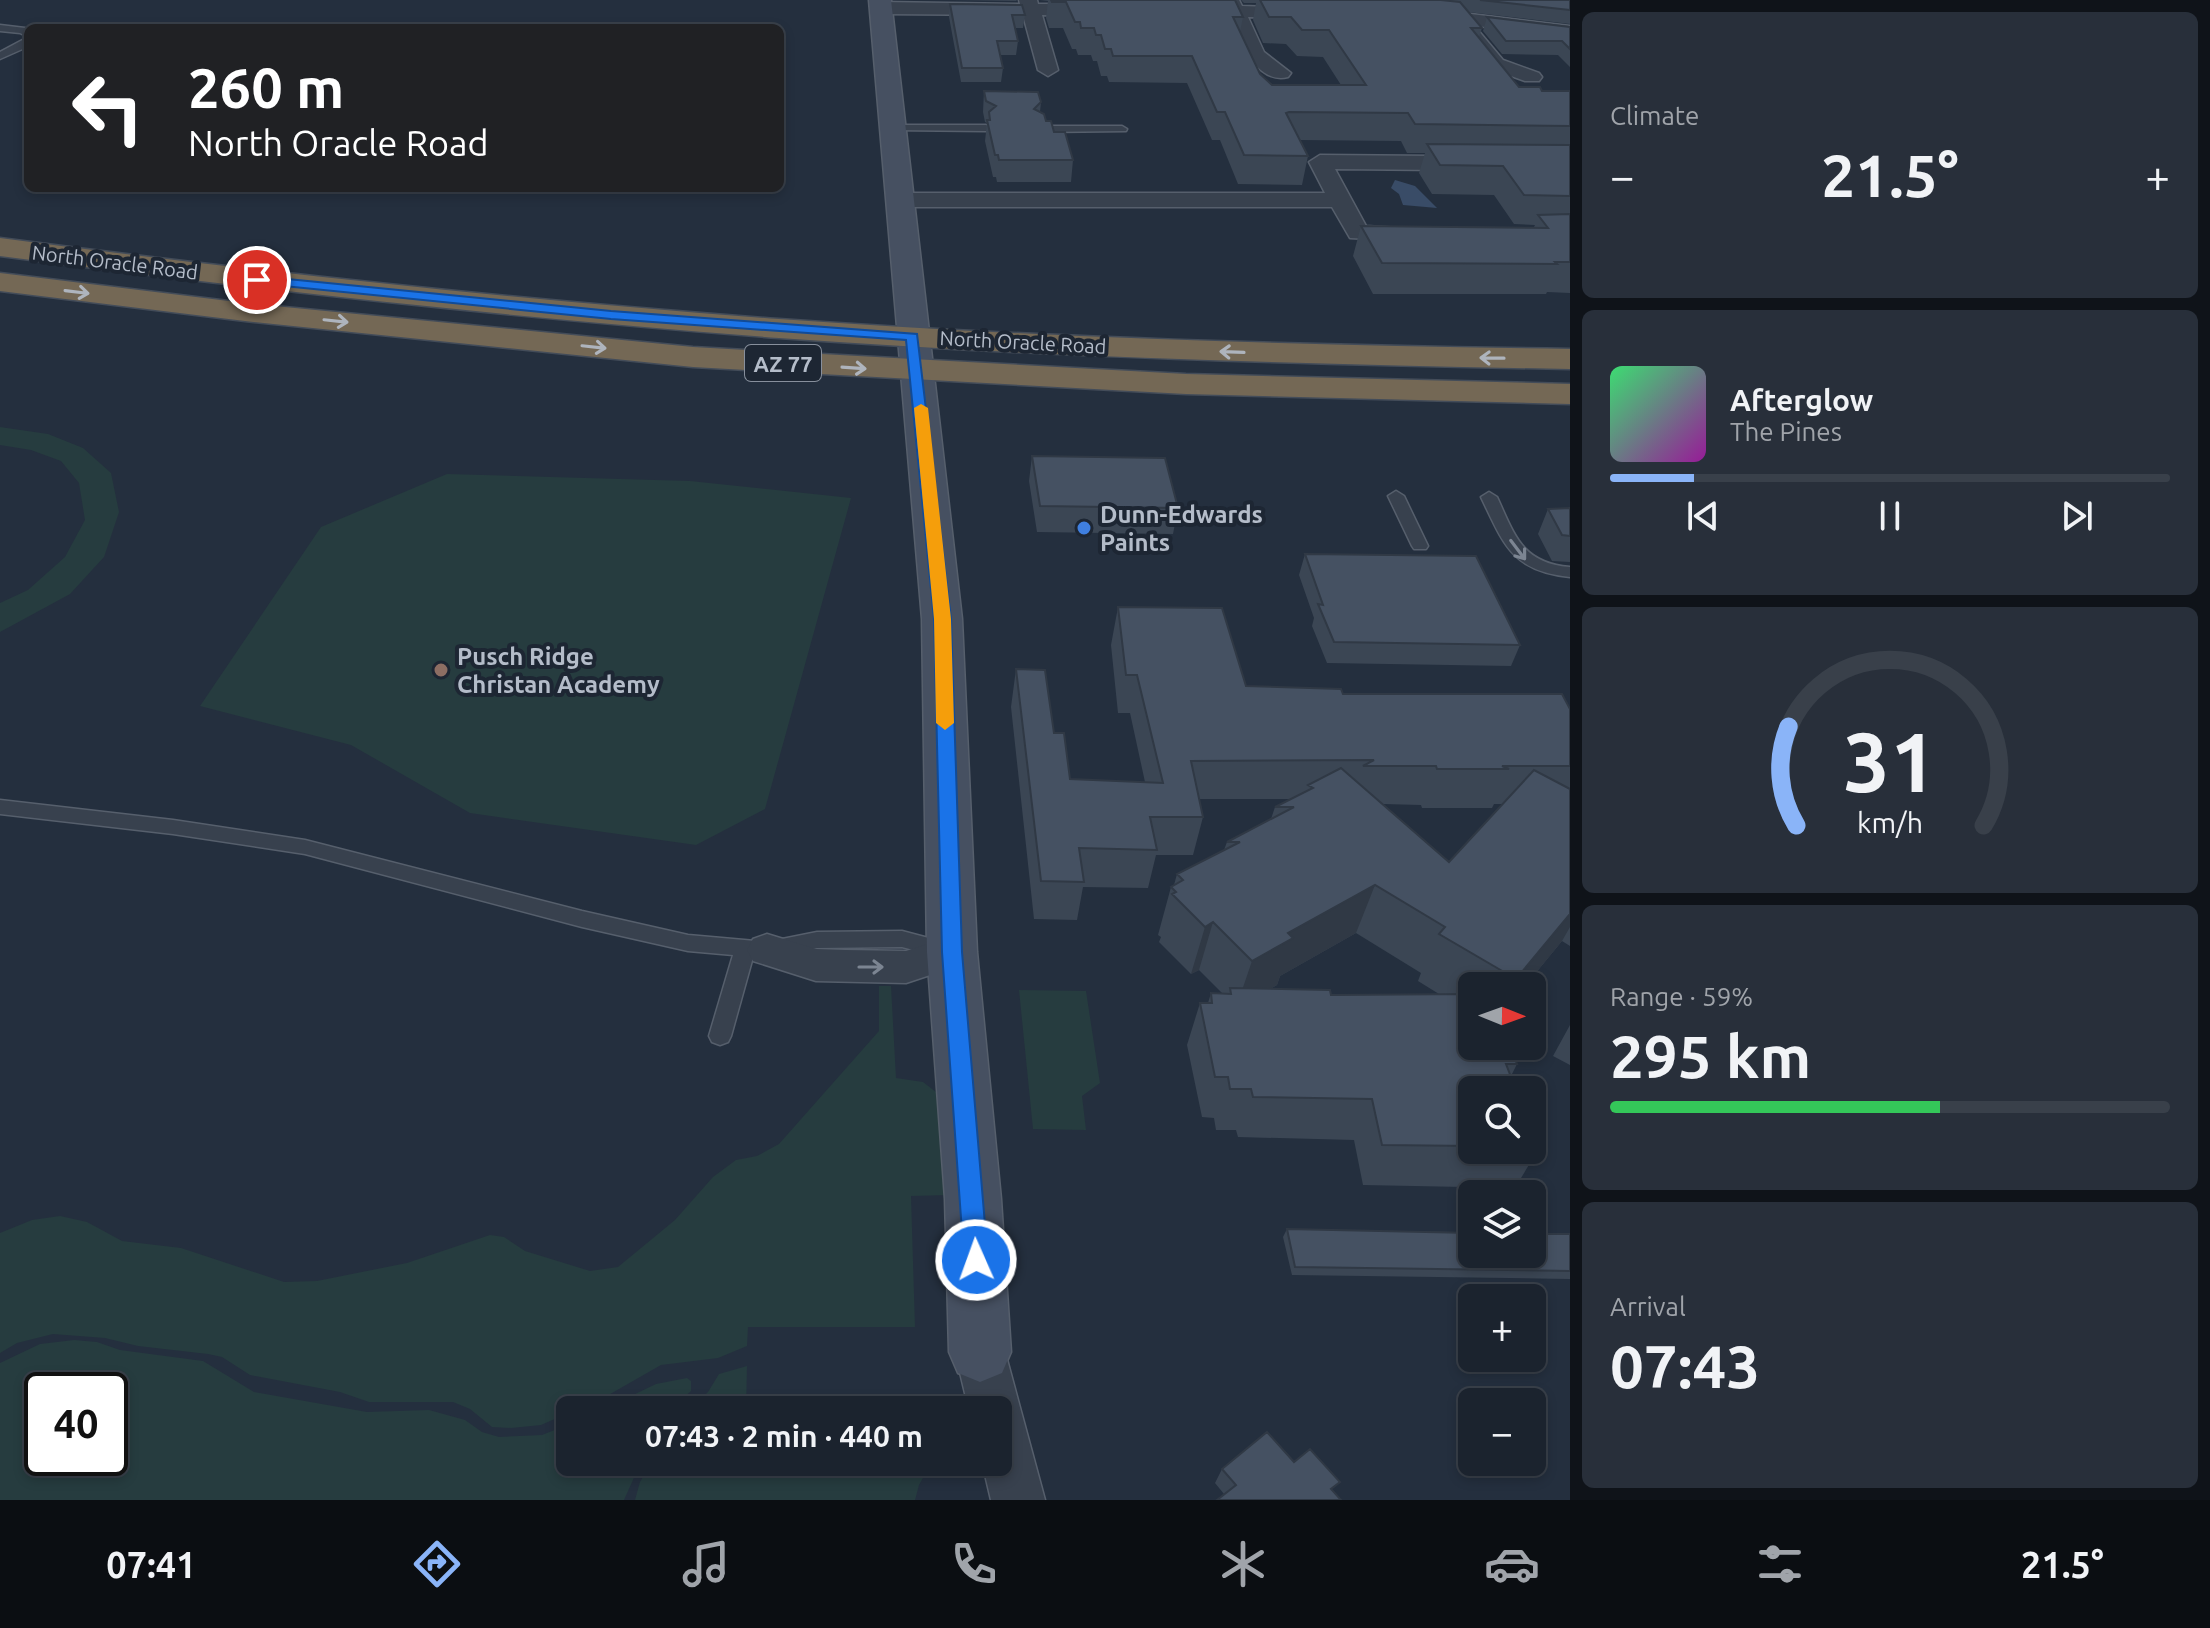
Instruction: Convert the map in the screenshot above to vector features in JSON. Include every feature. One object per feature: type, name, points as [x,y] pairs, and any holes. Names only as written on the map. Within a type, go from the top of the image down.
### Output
[{"type":"highway","name":"North Oracle Road","points":[[0,247],[285,284],[611,315],[914,354],[1352,390],[1570,394]]},
{"type":"highway","name":"North Oracle Road","points":[[0,282],[230,310],[662,354],[1570,359]]},
{"type":"street","points":[[1445,0],[1496,64],[1532,77]]},
{"type":"street","points":[[991,1396],[980,1352],[973,1199],[952,952],[942,619],[880,4],[1029,4],[1109,10]]},
{"type":"street","points":[[1029,4],[1048,70]]},
{"type":"street","points":[[1172,11],[1232,6],[1329,12]]},
{"type":"street","points":[[1232,6],[1256,55],[1281,73]]},
{"type":"street","points":[[1412,13],[1570,32]]},
{"type":"street","points":[[1433,234],[1358,233],[1320,162],[1570,164]]},
{"type":"street","points":[[902,200],[1340,200]]},
{"type":"street","points":[[756,949],[816,965],[906,967],[952,952]]},
{"type":"street","points":[[1012,1476],[1018,1500]]},
{"type":"lane","points":[[0,28],[24,32]]},
{"type":"lane","points":[[0,56],[24,45]]},
{"type":"lane","points":[[891,127],[986,128]]},
{"type":"lane","points":[[1040,129],[1122,129]]},
{"type":"lane","points":[[1396,496],[1420,546]]},
{"type":"lane","points":[[1489,497],[1516,553],[1531,565],[1549,572],[1570,572]]},
{"type":"lane","points":[[0,807],[173,827],[305,847],[657,937],[756,949],[720,1036]]},
{"type":"green space","points":[[0,427],[48,434],[83,448],[111,473],[119,512],[104,557],[70,594],[0,632],[0,603],[28,590],[65,557],[85,520],[79,483],[61,461],[31,450],[0,445]]},
{"type":"green space","points":[[447,474],[690,481],[851,498],[765,809],[696,845],[470,813],[351,745],[200,706],[321,527]]},
{"type":"green space","points":[[879,986],[891,986],[896,1078],[923,1082],[945,1099],[950,1195],[911,1196],[915,1327],[748,1327],[747,1346],[718,1358],[661,1365],[607,1396],[556,1396],[556,1418],[541,1425],[511,1428],[492,1427],[470,1409],[453,1402],[369,1402],[340,1392],[250,1375],[222,1357],[138,1346],[105,1338],[53,1334],[17,1343],[0,1353],[0,1233],[32,1220],[60,1216],[87,1222],[122,1241],[181,1248],[284,1282],[317,1281],[407,1263],[490,1235],[504,1237],[525,1251],[590,1271],[618,1267],[675,1220],[713,1177],[736,1160],[757,1156],[779,1144],[879,1031]]},
{"type":"green space","points":[[1019,990],[1086,991],[1100,1083],[1082,1096],[1086,1130],[1033,1129]]},
{"type":"green space","points":[[74,1340],[97,1342],[120,1350],[203,1361],[254,1392],[367,1412],[429,1410],[465,1420],[482,1432],[499,1437],[542,1435],[556,1430],[556,1476],[635,1476],[624,1500],[0,1500],[0,1363],[40,1344]]},
{"type":"green space","points":[[747,1366],[746,1396],[704,1396],[719,1374]]},
{"type":"green space","points":[[687,1378],[691,1381],[691,1391],[685,1396],[631,1396],[656,1384]]},
{"type":"green space","points":[[644,1476],[924,1476],[915,1500],[635,1500]]},
{"type":"water","points":[[1395,180],[1415,186],[1437,208],[1403,205],[1399,194],[1391,188]]},
{"type":"building","points":[[1051,0],[1235,0],[1243,17],[1233,17],[1260,74],[1272,85],[1366,85],[1329,30],[1302,30],[1291,17],[1269,17],[1260,0],[1460,2],[1482,28],[1471,28],[1519,87],[1570,91],[1570,126],[1415,124],[1408,113],[1289,112],[1286,113],[1308,156],[1244,155],[1225,112],[1217,112],[1192,56],[1113,56],[1111,49],[1105,49],[1101,35],[1096,35],[1094,28],[1081,28],[1080,22],[1075,22],[1066,2]]},
{"type":"building","points":[[1480,0],[1570,0],[1570,10]]},
{"type":"building","points":[[950,4],[1022,5],[1025,15],[1012,15],[1018,41],[997,41],[1003,68],[962,68]]},
{"type":"building","points":[[1487,17],[1570,27],[1570,49],[1562,41],[1506,41]]},
{"type":"building","points":[[984,91],[1038,92],[1041,102],[1034,109],[1044,114],[1046,121],[1051,121],[1054,132],[1065,132],[1073,160],[999,160],[987,120],[990,120],[989,112],[996,106],[986,101]]},
{"type":"building","points":[[1427,144],[1570,145],[1570,196],[1524,195],[1503,166],[1440,165]]},
{"type":"building","points":[[1570,214],[1570,262],[1555,262],[1557,264],[1382,263],[1361,226],[1548,228],[1538,215]]},
{"type":"building","points":[[1032,456],[1165,458],[1178,508],[1040,506]]},
{"type":"building","points":[[1570,508],[1570,536],[1562,535],[1548,509]]},
{"type":"building","points":[[1305,554],[1476,556],[1520,645],[1334,642],[1318,604],[1323,605]]},
{"type":"building","points":[[1118,607],[1222,608],[1246,686],[1341,689],[1343,694],[1562,694],[1570,709],[1570,766],[1437,769],[1436,766],[1363,766],[1374,760],[1191,761],[1203,817],[1150,817],[1157,850],[1079,848],[1084,882],[1041,881],[1016,669],[1045,670],[1054,733],[1064,733],[1070,779],[1163,783],[1137,675],[1126,675]]},
{"type":"building","points":[[1341,768],[1449,862],[1534,770],[1570,789],[1570,914],[1522,972],[1504,972],[1439,934],[1445,927],[1375,885],[1288,933],[1293,938],[1252,961],[1213,922],[1205,927],[1172,894],[1176,892],[1171,887],[1183,880],[1177,874],[1240,842],[1227,842],[1294,807],[1275,807],[1313,788],[1308,785]]},
{"type":"building","points":[[1230,988],[1330,990],[1331,995],[1458,994],[1458,1060],[1515,1060],[1517,1064],[1506,1064],[1511,1076],[1458,1076],[1458,1146],[1382,1145],[1372,1099],[1253,1097],[1251,1089],[1230,1089],[1228,1077],[1215,1077],[1200,1003],[1212,1003],[1211,993],[1231,994]]},
{"type":"building","points":[[1287,1229],[1458,1233],[1458,1268],[1546,1268],[1546,1234],[1570,1234],[1570,1271],[1295,1267]]},
{"type":"building","points":[[1267,1432],[1294,1462],[1310,1449],[1340,1482],[1331,1489],[1341,1500],[1217,1500],[1236,1485],[1222,1469]]},
{"type":"slow traffic","points":[[921,408],[942,619],[945,723]]},
{"type":"place","name":"Dunn-Edwards Paints","points":[[1084,528]]},
{"type":"place","name":"Pusch Ridge Christan Academy","points":[[441,670]]},
{"type":"route","points":[[257,280],[611,315],[912,336],[942,619],[952,952],[976,1260]]}]
